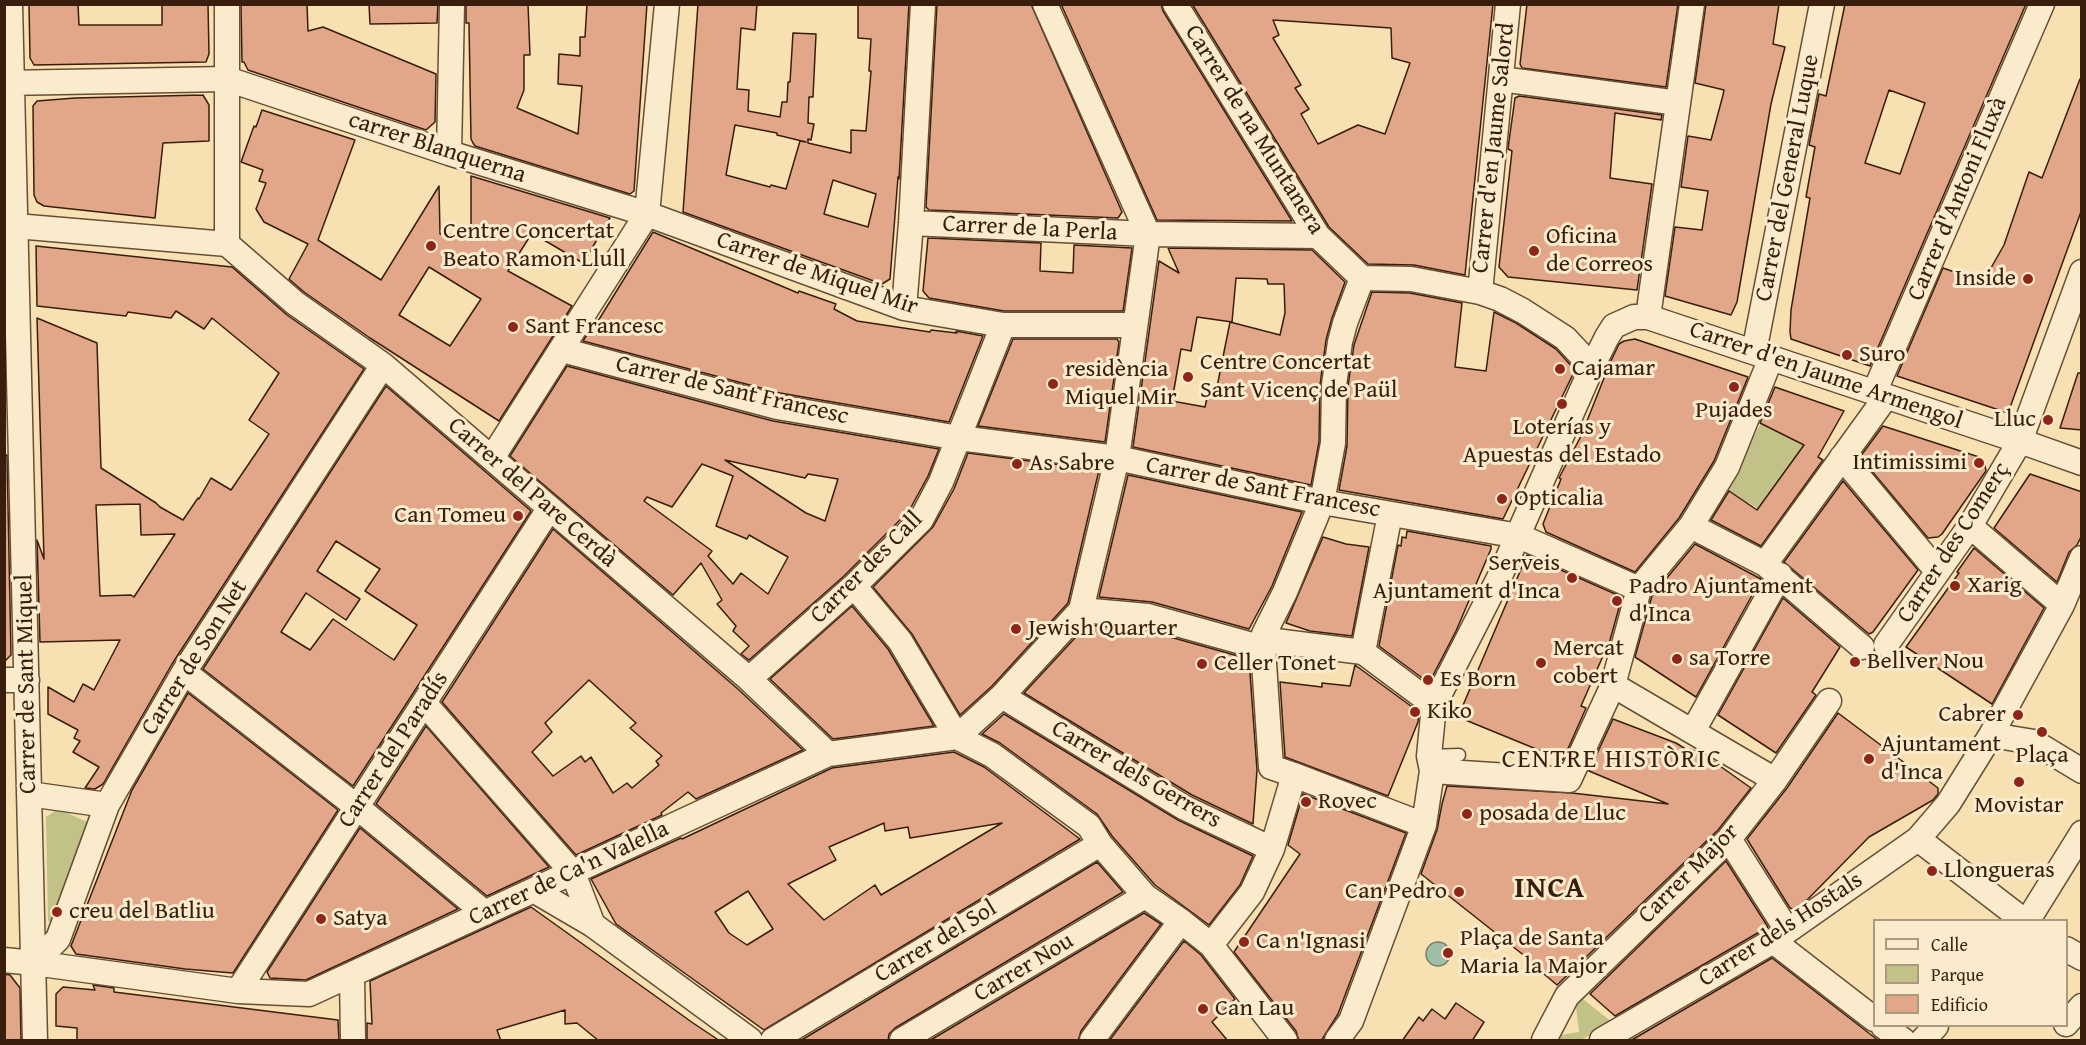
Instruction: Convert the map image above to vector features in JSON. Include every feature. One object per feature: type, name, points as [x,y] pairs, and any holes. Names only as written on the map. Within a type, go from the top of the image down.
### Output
[{"type":"street","name":"Carrer de Sant Miquel","points":[[10,4],[8,83],[16,680],[29,794],[35,1041]]},
{"type":"street","points":[[10,225],[227,244],[227,4]]},
{"type":"street","points":[[450,153],[452,4]]},
{"type":"street","points":[[492,458],[646,214],[667,4]]},
{"type":"street","points":[[904,308],[923,4]]},
{"type":"street","points":[[957,737],[1002,696],[1082,610],[1117,458],[1148,234],[1045,4]]},
{"type":"street","name":"Carrer de na Muntanera","points":[[1175,4],[1318,236],[1362,278]]},
{"type":"street","name":"Carrer d'en Jaume Salord","points":[[1480,292],[1508,4]]},
{"type":"street","points":[[1337,1041],[1351,1021],[1424,825],[1434,705],[1519,536],[1606,337],[1614,326],[1634,317],[1648,317],[1692,4]]},
{"type":"street","name":"Carrer del General Luque","points":[[1639,589],[1691,526],[1727,467],[1763,356],[1822,4]]},
{"type":"street","name":"Carrer d'Antoni Fluxà","points":[[1693,731],[1773,570],[1880,395],[2042,4]]},
{"type":"street","name":"carrer Blanquerna","points":[[8,83],[227,79],[450,153],[646,214]]},
{"type":"street","points":[[1501,79],[1678,103]]},
{"type":"street","name":"Carrer de Miquel Mir","points":[[646,214],[904,308],[1003,325],[1135,325]]},
{"type":"street","name":"Carrer de la Perla","points":[[911,223],[1148,234],[1318,236]]},
{"type":"street","name":"Carrer del Pare Cerdà","points":[[227,244],[295,303],[383,365],[749,679],[828,754]]},
{"type":"street","name":"Carrer des Comerç","points":[[1886,645],[1970,526],[2020,441],[2082,272]]},
{"type":"street","points":[[1424,825],[1271,768],[1264,634],[1285,592],[1322,502],[1333,443],[1334,385],[1344,323],[1362,278],[1412,279],[1480,292],[1523,311],[1565,338],[1592,367]]},
{"type":"street","name":"Carrer d'en Jaume Armengol","points":[[1648,317],[2082,463]]},
{"type":"street","name":"Carrer des Call","points":[[749,679],[854,586],[921,520],[941,482],[1003,325]]},
{"type":"street","name":"Carrer de Sant Francesc","points":[[562,350],[777,407],[959,438],[1117,458],[1322,502],[1519,536],[1639,589]]},
{"type":"street","name":"Carrer de Son Net","points":[[34,963],[58,939],[106,805],[184,672],[383,365]]},
{"type":"street","points":[[1842,457],[1937,571]]},
{"type":"street","name":"Carrer del Paradís","points":[[238,991],[549,509]]},
{"type":"street","points":[[1363,652],[1390,514]]},
{"type":"street","points":[[1691,526],[1773,570],[1862,647]]},
{"type":"street","points":[[1970,526],[2062,605]]},
{"type":"street","name":"Carrer dels Hostals","points":[[1606,1040],[1780,936],[1918,839],[1948,804],[1991,735],[2062,605],[2082,558]]},
{"type":"street","points":[[854,586],[900,641],[957,737],[992,755],[1089,826],[1100,844],[1145,896],[1211,945],[1285,1041]]},
{"type":"street","points":[[1430,764],[1569,780],[1613,685],[1639,589]]},
{"type":"street","points":[[1082,610],[1148,616],[1263,648],[1275,641],[1363,652],[1434,705]]},
{"type":"street","points":[[184,672],[357,807],[485,913]]},
{"type":"street","points":[[1613,685],[1775,780]]},
{"type":"street","name":"Carrer dels Gerrers","points":[[1002,696],[1185,808],[1272,849]]},
{"type":"street","name":"Carrer Major","points":[[1544,1041],[1567,996],[1729,838],[1775,780],[1829,701]]},
{"type":"street","points":[[424,703],[573,873],[593,925]]},
{"type":"street","points":[[1991,735],[2034,742],[2082,771]]},
{"type":"street","name":"Carrer de Ca'n Valella","points":[[4,960],[238,991],[309,994],[828,754],[957,737]]},
{"type":"street","points":[[1211,945],[1252,892],[1272,849],[1294,775]]},
{"type":"street","points":[[29,794],[106,805]]},
{"type":"street","points":[[2029,919],[2082,832]]},
{"type":"street","points":[[1729,838],[1780,936],[1873,1017]]},
{"type":"street","points":[[1918,839],[2020,919]]},
{"type":"street","name":"Carrer del Sol","points":[[773,1041],[1100,844]]},
{"type":"street","points":[[534,891],[593,925],[744,1039]]},
{"type":"street","name":"Carrer Nou","points":[[902,1041],[1145,896]]},
{"type":"street","points":[[1092,1041],[1181,921]]},
{"type":"street","points":[[2068,950],[2082,958]]},
{"type":"street","points":[[352,975],[353,1041]]},
{"type":"street","points":[[2068,1023],[2082,1006]]},
{"type":"street","points":[[1884,1027],[1903,1041]]},
{"type":"street","points":[[1923,1041],[1935,1027]]},
{"type":"street","points":[[2052,1041],[2064,1027]]},
{"type":"lane","points":[[1430,764],[1459,755]]},
{"type":"green space","points":[[1761,423],[1804,446],[1759,509],[1725,490]]},
{"type":"green space","points":[[58,809],[94,825],[57,924],[48,921],[46,817]]},
{"type":"green space","points":[[1583,999],[1613,1023],[1581,1040],[1552,1040],[1555,1036],[1579,1032],[1576,1006]]},
{"type":"shaded area","points":[[1438,942],[1447,945],[1450,954],[1447,963],[1438,966],[1429,963],[1426,954],[1429,945]]},
{"type":"building","points":[[29,4],[78,4],[79,25],[162,25],[162,4],[208,4],[209,54],[206,62],[34,65],[30,58]]},
{"type":"building","points":[[241,4],[307,4],[308,31],[323,27],[436,74],[435,122],[426,130],[248,70],[242,62]]},
{"type":"building","points":[[369,4],[438,4],[437,23],[370,24]]},
{"type":"building","points":[[466,4],[528,4],[530,55],[524,55],[524,90],[517,108],[578,134],[582,86],[558,84],[559,54],[580,56],[580,37],[585,37],[587,4],[647,4],[634,191],[630,194],[475,146],[471,139],[469,23],[466,23]]},
{"type":"building","points":[[698,4],[757,4],[755,30],[741,28],[737,89],[749,90],[748,111],[780,117],[782,102],[787,102],[793,33],[816,34],[813,97],[809,97],[808,123],[814,124],[811,140],[808,139],[808,143],[851,153],[851,130],[866,131],[871,71],[869,71],[871,39],[858,38],[858,4],[909,4],[899,179],[898,177],[890,279],[882,284],[683,212]],"holes":[[[735,125],[777,133],[777,135],[806,142],[800,141],[786,189],[726,175]],[[833,180],[876,194],[868,227],[824,214]]]},
{"type":"building","points":[[937,4],[1031,4],[1122,212],[1118,218],[929,210],[926,207]]},
{"type":"building","points":[[1061,4],[1161,4],[1163,11],[1292,221],[1157,220]]},
{"type":"building","points":[[1192,4],[1493,4],[1465,275],[1414,265],[1368,264],[1329,227]],"holes":[[[1273,20],[1391,28],[1392,58],[1410,63],[1385,134],[1358,125],[1318,144],[1301,114],[1309,109],[1295,88],[1301,85],[1273,38],[1279,35]]]},
{"type":"building","points":[[1527,4],[1678,4],[1666,87],[1522,68],[1520,64]]},
{"type":"building","points":[[1706,4],[1779,4],[1773,44],[1785,47],[1771,104],[1737,302],[1731,315],[1665,296],[1675,227],[1702,230],[1708,191],[1681,187],[1688,136],[1711,140],[1724,90],[1695,83]]},
{"type":"building","points":[[1845,4],[2026,4],[1870,366],[1791,339],[1791,310],[1810,198],[1806,197],[1815,147],[1809,145],[1819,94],[1826,96]],"holes":[[[1889,90],[1925,103],[1900,174],[1865,163]]]},
{"type":"building","points":[[2080,79],[2082,79],[2082,209],[2008,413],[1897,376],[1943,268],[1983,282],[2004,245],[2029,172],[2042,178]]},
{"type":"building","points":[[203,95],[209,105],[209,141],[163,143],[155,218],[44,206],[37,202],[34,195],[33,106],[37,101]]},
{"type":"building","points":[[1519,96],[1662,115],[1661,120],[1615,113],[1610,178],[1652,184],[1637,290],[1508,277],[1499,267],[1512,151],[1508,149],[1515,98]]},
{"type":"building","points":[[262,110],[355,140],[318,240],[381,280],[439,186],[440,234],[471,234],[471,176],[610,218],[583,263],[532,233],[508,271],[572,306],[499,421],[370,338],[289,279],[308,244],[264,222],[256,209],[266,183],[259,181],[263,170],[241,162],[254,126],[256,127]],"holes":[[[429,267],[481,299],[450,346],[399,315]]]},
{"type":"building","points":[[653,232],[798,293],[799,291],[836,304],[834,309],[857,321],[930,332],[931,330],[957,333],[956,331],[983,336],[949,422],[780,393],[583,341],[596,320],[598,321]]},
{"type":"building","points":[[928,238],[1041,243],[1040,271],[1073,273],[1074,245],[1132,248],[1123,311],[1004,311],[929,298],[923,291]]},
{"type":"building","points":[[36,246],[232,267],[287,315],[364,369],[172,664],[103,784],[95,789],[85,788],[99,767],[73,752],[80,741],[74,738],[78,730],[48,714],[48,687],[74,702],[83,684],[94,690],[120,640],[40,642],[37,540],[44,559],[37,318],[97,343],[101,468],[183,520],[211,478],[231,490],[269,434],[249,420],[279,373],[212,318],[204,329],[176,311],[171,318],[128,312],[126,316],[37,306]],"holes":[[[140,504],[141,535],[175,534],[134,597],[131,595],[100,596],[96,505]]]},
{"type":"building","points":[[1168,248],[1312,250],[1345,282],[1326,340],[1320,385],[1319,442],[1311,485],[1133,447],[1159,261],[1179,273]],"holes":[[[1236,278],[1267,279],[1268,284],[1284,284],[1285,313],[1280,335],[1230,322],[1217,387],[1210,385],[1205,407],[1172,401],[1181,349],[1191,351],[1197,317],[1232,322]]]},
{"type":"building","points":[[1372,292],[1410,293],[1462,303],[1455,367],[1486,371],[1494,312],[1516,323],[1556,349],[1575,370],[1503,519],[1339,490],[1347,446],[1348,386],[1354,345]]},
{"type":"building","name":"residència Miquel Mir","points":[[1013,339],[1117,339],[1119,342],[1105,442],[978,426]]},
{"type":"building","points":[[1635,339],[1748,377],[1714,461],[1679,518],[1635,572],[1546,532],[1543,524],[1561,479],[1559,478],[1581,436],[1619,344]]},
{"type":"building","points":[[567,366],[773,421],[939,449],[928,476],[909,511],[844,576],[749,660],[741,654],[749,646],[733,631],[736,626],[717,604],[722,600],[701,563],[673,595],[510,456]],"holes":[[[725,460],[805,478],[808,474],[838,479],[825,521],[806,513]],[[702,464],[733,476],[716,526],[747,539],[749,535],[788,557],[768,594],[741,573],[733,584],[708,556],[712,551],[644,501],[647,497],[672,507]]]},
{"type":"building","points":[[2078,373],[2082,373],[2082,430],[2060,428]]},
{"type":"building","points":[[386,386],[531,511],[353,786],[203,669]],"holes":[[[336,541],[380,569],[365,591],[417,625],[394,660],[333,619],[310,650],[281,632],[306,593],[346,620],[360,599],[317,571]]]},
{"type":"building","points":[[1775,387],[1844,411],[1818,457],[1823,460],[1761,546],[1711,520],[1729,491],[1757,510],[1804,445],[1760,423]]},
{"type":"building","points":[[1883,426],[1979,457],[1984,461],[1986,471],[1938,537],[1928,538],[1860,457]]},
{"type":"building","points":[[968,453],[1099,470],[1068,603],[992,686],[960,715],[912,634],[873,587],[933,527],[954,489]]},
{"type":"building","points":[[7,455],[11,655],[4,662],[4,456]]},
{"type":"building","points":[[2030,474],[2082,492],[2082,535],[2077,545],[2069,552],[2057,582],[1994,528]]},
{"type":"building","points":[[1128,475],[1302,512],[1272,586],[1249,629],[1152,602],[1099,597]]},
{"type":"building","points":[[1843,481],[1918,570],[1873,632],[1869,634],[1784,562]]},
{"type":"building","points":[[553,529],[739,690],[803,750],[696,799],[688,792],[661,813],[662,815],[576,855],[442,702]],"holes":[[[589,680],[636,723],[630,728],[662,756],[656,761],[659,765],[632,788],[627,783],[613,793],[591,757],[585,762],[581,756],[553,776],[532,752],[552,732],[545,723]]]},
{"type":"building","points":[[1407,531],[1491,546],[1456,631],[1429,683],[1379,646],[1398,545],[1401,546],[1402,537],[1406,538]]},
{"type":"building","points":[[1323,537],[1346,544],[1369,547],[1352,636],[1310,631],[1286,623]]},
{"type":"building","points":[[1695,544],[1761,579],[1696,697],[1635,657],[1652,596]]},
{"type":"building","points":[[1974,548],[2044,608],[1992,704],[1906,647]]},
{"type":"building","name":"Mercat cobert","points":[[1527,555],[1622,597],[1610,640],[1581,706],[1586,708],[1563,760],[1458,717]]},
{"type":"building","points":[[1783,598],[1840,647],[1812,692],[1816,695],[1776,753],[1718,715]]},
{"type":"building","points":[[852,606],[888,649],[934,726],[833,739],[770,679]]},
{"type":"building","points":[[1087,625],[1145,630],[1249,659],[1257,770],[1253,824],[1192,795],[1024,693]]},
{"type":"building","points":[[1355,665],[1419,712],[1418,722],[1388,796],[1285,757],[1280,682],[1322,687],[1322,683],[1350,686]]},
{"type":"building","points":[[188,693],[338,810],[233,973],[76,954],[71,946],[132,790]]},
{"type":"building","points":[[1838,713],[1938,788],[1938,794],[1933,800],[1869,837],[1808,899],[1793,909],[1790,908],[1747,839],[1787,788]]},
{"type":"building","points":[[1004,714],[1178,820],[1253,856],[1240,885],[1209,925],[1155,885],[1112,836],[1097,814],[1000,743],[982,734]]},
{"type":"building","points":[[1613,719],[1676,743],[1689,751],[1690,749],[1703,754],[1751,788],[1718,830],[1557,985],[1526,957],[1421,874],[1437,830],[1447,786],[1572,793],[1668,804],[1589,771]]},
{"type":"building","points":[[426,726],[549,867],[487,896],[376,804]]},
{"type":"building","points":[[954,752],[984,767],[1080,839],[764,1030],[616,924],[591,879],[832,768]],"holes":[[[884,823],[885,831],[908,827],[910,838],[1002,823],[881,895],[875,885],[824,920],[788,884],[836,860],[829,847]],[[748,891],[773,929],[747,945],[729,933],[715,912]]]},
{"type":"building","points":[[1303,794],[1406,833],[1338,1014],[1321,1041],[1299,1041],[1296,1031],[1234,952],[1300,854],[1288,845]]},
{"type":"building","points":[[360,828],[458,909],[306,980],[270,978],[267,972]]},
{"type":"building","points":[[1726,861],[1768,927],[1615,1016],[1590,994]]},
{"type":"building","points":[[1097,862],[1123,892],[895,1028],[889,1034],[888,1041],[800,1041]]},
{"type":"building","points":[[531,907],[720,1041],[599,1041],[577,1023],[565,1024],[565,1010],[497,1030],[501,1041],[367,1041],[367,1023],[372,1024],[370,981]]},
{"type":"building","points":[[1144,913],[1161,924],[1081,1031],[1078,1041],[929,1041]]},
{"type":"building","points":[[1184,941],[1201,955],[1235,999],[1212,1022],[1228,1041],[1109,1041]]},
{"type":"building","points":[[1772,958],[1879,1041],[1630,1041]]},
{"type":"building","points":[[4,974],[10,975],[20,988],[21,1041],[4,1041]]},
{"type":"building","points":[[93,985],[114,988],[114,992],[338,1020],[339,1041],[77,1041],[77,1028],[56,1026],[56,994],[63,987],[95,990]]},
{"type":"building","points":[[1456,1003],[1484,1022],[1472,1041],[1402,1041],[1419,1017],[1423,1021],[1432,1009],[1445,1019]]},
{"type":"place","name":"Centre Concertat Beato Ramon Llull","points":[[431,246]]},
{"type":"place","name":"Oficina de Correos","points":[[1534,251]]},
{"type":"place","name":"Inside","points":[[2028,279]]},
{"type":"place","name":"Sant Francesc","points":[[513,327]]},
{"type":"place","name":"Suro","points":[[1847,355]]},
{"type":"place","name":"Cajamar","points":[[1560,369]]},
{"type":"place","name":"Centre Concertat Sant Vicenç de Paül","points":[[1188,377]]},
{"type":"place","name":"residència Miquel Mir","points":[[1053,384]]},
{"type":"place","name":"Pujades","points":[[1734,387]]},
{"type":"place","name":"Loterías y Apuestas del Estado","points":[[1562,404]]},
{"type":"place","name":"Lluc","points":[[2048,420]]},
{"type":"place","name":"Intimissimi","points":[[1979,463]]},
{"type":"place","name":"As Sabre","points":[[1017,464]]},
{"type":"place","name":"Opticalia","points":[[1502,499]]},
{"type":"place","name":"Can Tomeu","points":[[518,516]]},
{"type":"place","name":"Serveis Ajuntament d'Inca","points":[[1572,578]]},
{"type":"place","name":"Xarig","points":[[1955,586]]},
{"type":"place","name":"Padro Ajuntament d'Inca","points":[[1617,601]]},
{"type":"place","name":"Jewish Quarter","points":[[1016,629]]},
{"type":"place","name":"sa Torre","points":[[1677,659]]},
{"type":"place","name":"Bellver Nou","points":[[1855,662]]},
{"type":"place","name":"Mercat cobert","points":[[1541,663]]},
{"type":"place","name":"Celler Tonet","points":[[1202,664]]},
{"type":"place","name":"Es Born","points":[[1428,680]]},
{"type":"place","name":"Kiko","points":[[1415,712]]},
{"type":"place","name":"Cabrer","points":[[2018,715]]},
{"type":"place","name":"Plaça","points":[[2042,732]]},
{"type":"place","name":"Ajuntament d'Inca","points":[[1869,759]]},
{"type":"place","name":"Movistar","points":[[2019,782]]},
{"type":"place","name":"Rovec","points":[[1306,802]]},
{"type":"place","name":"posada de Lluc","points":[[1467,814]]},
{"type":"place","name":"Llongueras","points":[[1932,871]]},
{"type":"place","name":"Can Pedro","points":[[1459,892]]},
{"type":"place","name":"creu del Batliu","points":[[57,912]]},
{"type":"place","name":"Satya","points":[[321,919]]},
{"type":"place","name":"Ca n'Ignasi","points":[[1244,942]]},
{"type":"place","name":"Plaça de Santa Maria la Major","points":[[1448,953]]},
{"type":"place","name":"Can Lau","points":[[1203,1009]]},
{"type":"district","name":"CENTRE HISTÒRIC","points":[[1612,760]]},
{"type":"district","name":"INCA","points":[[1550,889]]}]
